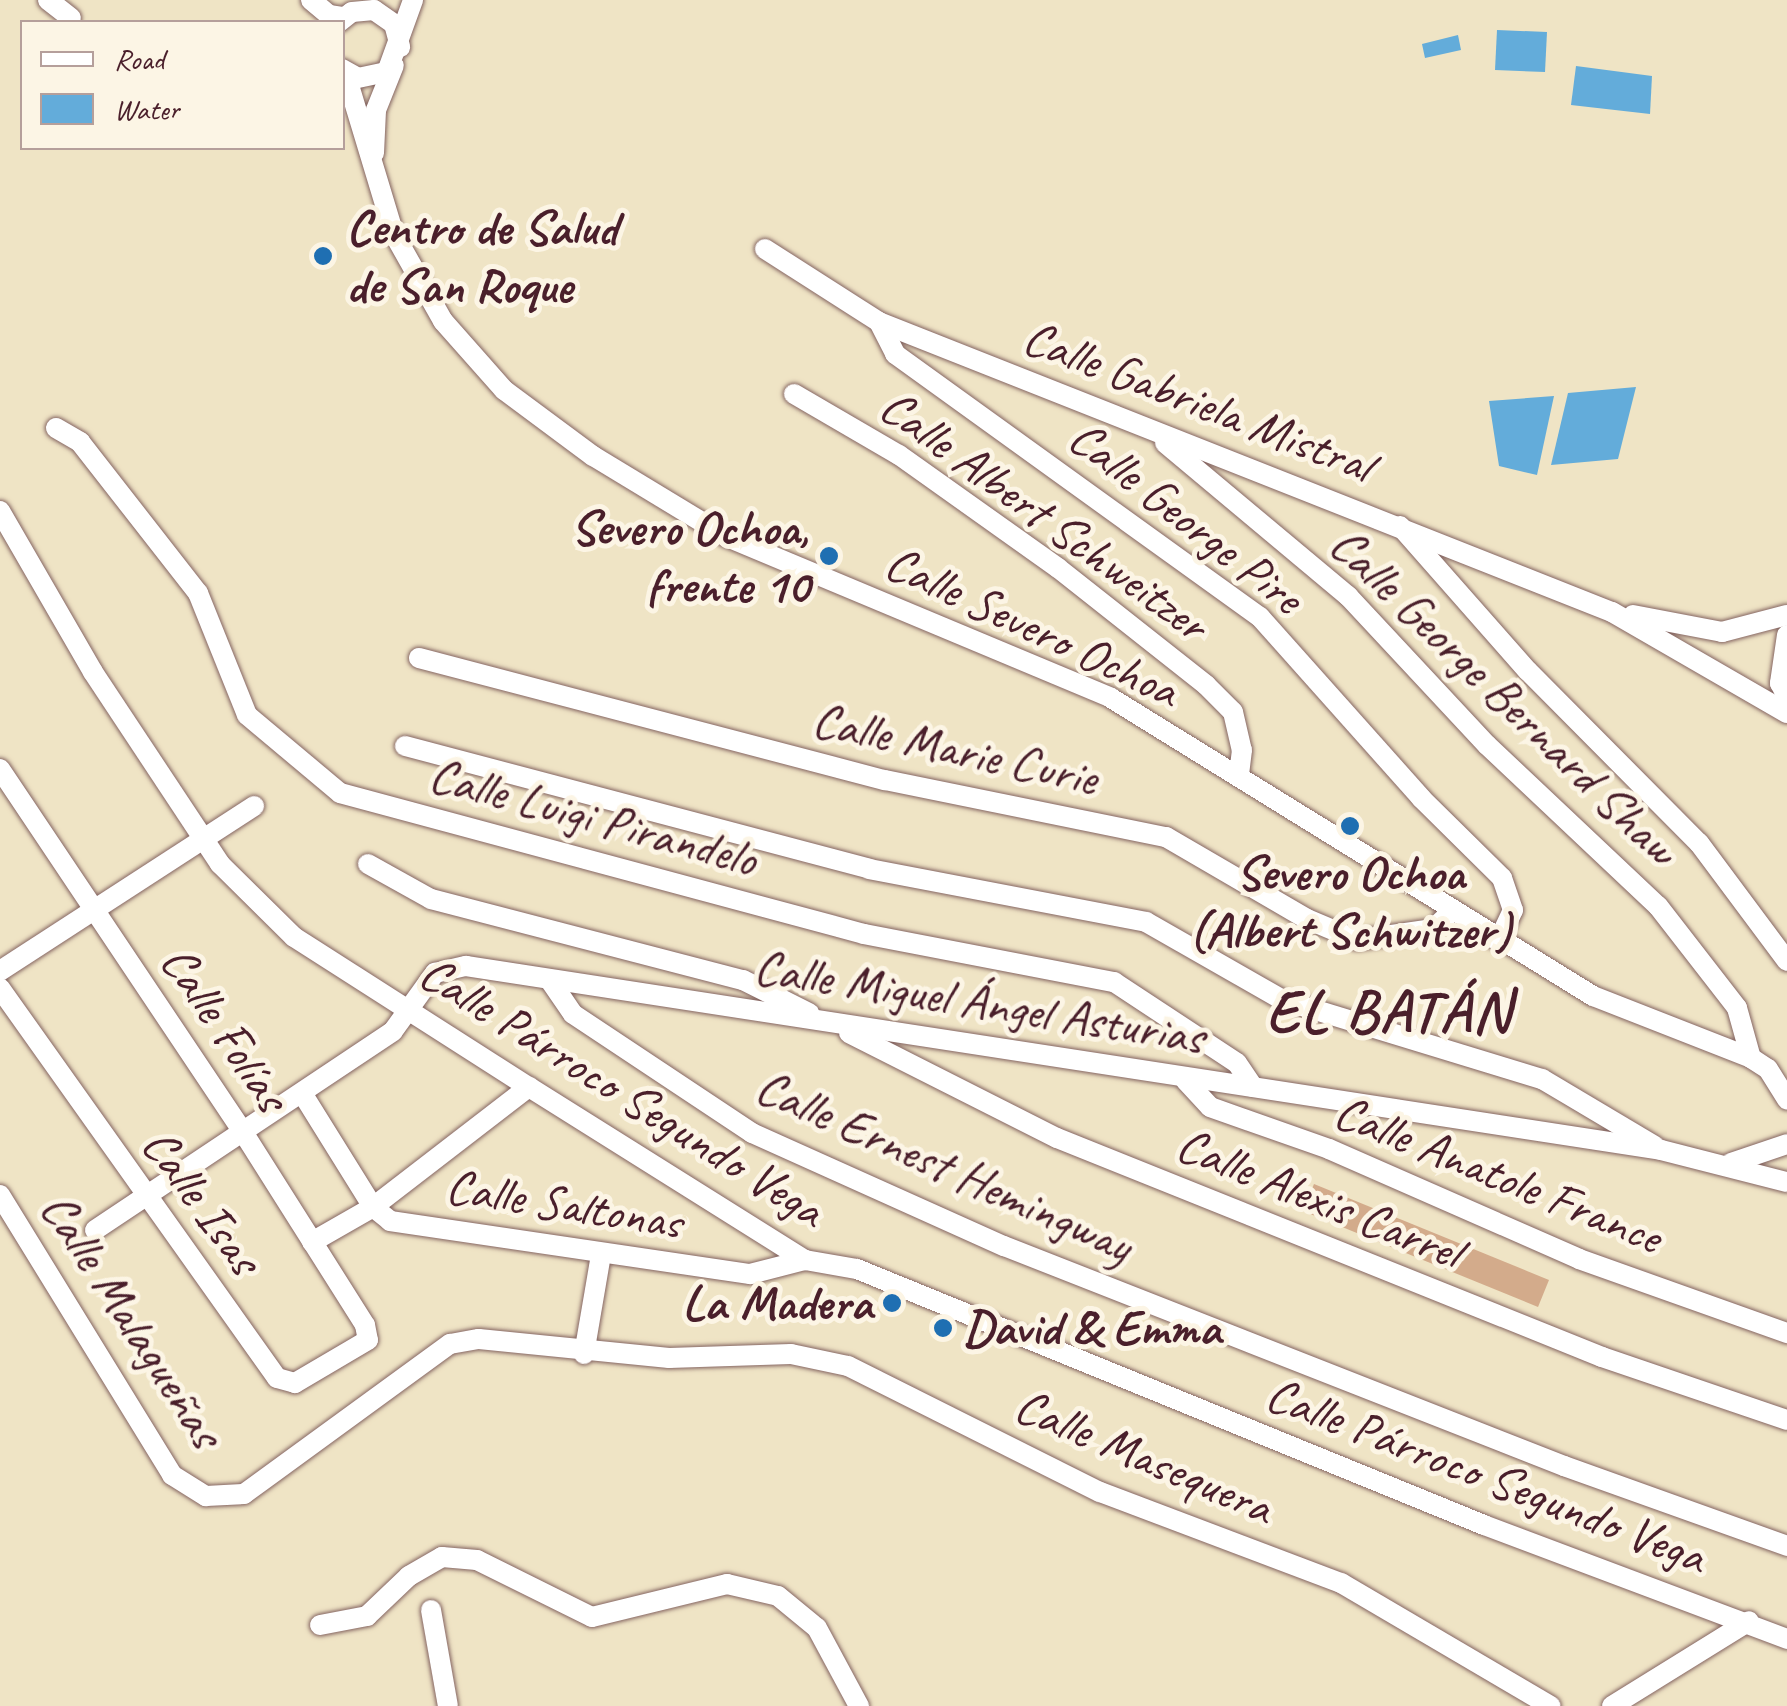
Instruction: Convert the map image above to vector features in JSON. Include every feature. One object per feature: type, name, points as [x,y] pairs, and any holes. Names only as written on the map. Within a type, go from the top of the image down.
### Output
[{"type":"street","points":[[48,0],[71,18]]},
{"type":"street","points":[[311,0],[329,15],[355,12],[385,16],[398,53],[373,78],[345,71]]},
{"type":"street","name":"Calle Severo Ochoa","points":[[373,174],[376,110],[414,0]]},
{"type":"street","name":"Calle Severo Ochoa","points":[[345,75],[394,234],[443,321],[504,390],[593,456],[727,537],[1111,698],[1492,938],[1593,996],[1751,1058],[1787,1066]]},
{"type":"street","name":"Calle Gabriela Mistral","points":[[765,249],[880,322],[1151,432],[1399,524],[1612,612],[1787,713]]},
{"type":"street","name":"Calle George Pire","points":[[880,322],[895,354],[1260,617],[1420,798],[1502,878],[1513,910],[1492,938]]},
{"type":"street","name":"Calle Albert Schweitzer","points":[[794,394],[899,456],[1042,556],[1206,685],[1233,712],[1242,750],[1239,776]]},
{"type":"street","name":"Calle Luigi Pirandelo","points":[[56,428],[80,442],[198,593],[247,714],[340,793],[864,934],[1114,982],[1237,1063],[1253,1087]]},
{"type":"street","name":"Calle George Bernard Shaw","points":[[1151,432],[1348,596],[1487,745],[1658,906],[1737,1008],[1751,1058]]},
{"type":"street","name":"Calle Párroco Segundo Vega","points":[[0,511],[93,672],[202,838],[294,937],[530,1088],[805,1260],[857,1269],[1484,1525],[1787,1639]]},
{"type":"street","points":[[1399,524],[1528,671],[1700,843],[1787,961]]},
{"type":"street","name":"Calle Gabriela Mistral","points":[[1612,612],[1722,632],[1787,615]]},
{"type":"street","points":[[1787,635],[1780,682],[1787,697]]},
{"type":"street","name":"Calle Marie Curie","points":[[418,658],[884,780],[1166,837],[1308,919],[1357,940],[1433,930],[1451,912]]},
{"type":"street","points":[[405,746],[870,868],[1146,922],[1284,1000],[1542,1079],[1661,1150]]},
{"type":"street","name":"Calle Folías","points":[[0,769],[243,1132],[368,1340]]},
{"type":"street","points":[[0,971],[254,806]]},
{"type":"street","name":"Calle Alexis Carrel","points":[[368,864],[430,899],[743,980],[1056,1138],[1588,1352],[1787,1420]]},
{"type":"street","name":"Calle Miguel Ángel Asturias","points":[[95,1230],[393,1030],[434,973],[466,966],[1186,1082],[1253,1087],[1661,1150],[1731,1163],[1787,1182]]},
{"type":"street","name":"Calle Ernest Hemingway","points":[[549,979],[573,1014],[752,1132],[1004,1246],[1564,1466],[1787,1546]]},
{"type":"street","name":"Calle Isas","points":[[0,988],[277,1378],[295,1383],[368,1340]]},
{"type":"street","points":[[1751,1058],[1768,1070],[1787,1100]]},
{"type":"street","name":"Calle Anatole France","points":[[1186,1082],[1210,1107],[1328,1149],[1579,1259],[1787,1333]]},
{"type":"street","points":[[312,1242],[373,1206],[530,1088]]},
{"type":"street","points":[[302,1093],[373,1206]]},
{"type":"street","name":"Calle Miguel Ángel Asturias","points":[[1731,1163],[1787,1144]]},
{"type":"street","points":[[1787,1157],[1787,1165]]},
{"type":"street","name":"Calle Malagueñas","points":[[0,1195],[172,1475],[206,1496],[244,1494],[301,1456]]},
{"type":"street","name":"Calle Saltonas","points":[[373,1206],[390,1221],[750,1274],[805,1260]]},
{"type":"street","points":[[584,1354],[601,1255]]},
{"type":"street","name":"Calle Masequera","points":[[301,1456],[450,1344],[479,1339],[584,1354],[791,1354],[848,1366],[1100,1492],[1340,1584],[1551,1706]]},
{"type":"street","points":[[320,1626],[366,1616],[409,1576],[442,1557],[477,1560],[592,1617],[728,1584],[778,1596],[817,1628],[859,1706]]},
{"type":"street","points":[[432,1610],[448,1706]]},
{"type":"street","points":[[1612,1706],[1749,1622]]},
{"type":"water","points":[[1497,30],[1547,32],[1545,72],[1495,70]]},
{"type":"water","points":[[1458,35],[1461,50],[1425,58],[1422,44]]},
{"type":"water","points":[[1576,66],[1652,76],[1650,114],[1571,105]]},
{"type":"water","points":[[1636,387],[1618,459],[1551,465],[1568,393]]},
{"type":"water","points":[[1554,396],[1537,475],[1499,466],[1489,401]]},
{"type":"building","points":[[1314,1184],[1549,1280],[1538,1307],[1303,1211]]},
{"type":"place","name":"Centro de Salud de San Roque","points":[[323,256]]},
{"type":"place","name":"Severo Ochoa, frente 10","points":[[829,556]]},
{"type":"place","name":"Severo Ochoa (Albert Schwitzer)","points":[[1350,826]]},
{"type":"place","name":"La Madera","points":[[892,1303]]},
{"type":"place","name":"David & Emma","points":[[943,1328]]},
{"type":"district","name":"EL BATÁN","points":[[1389,1011]]}]
